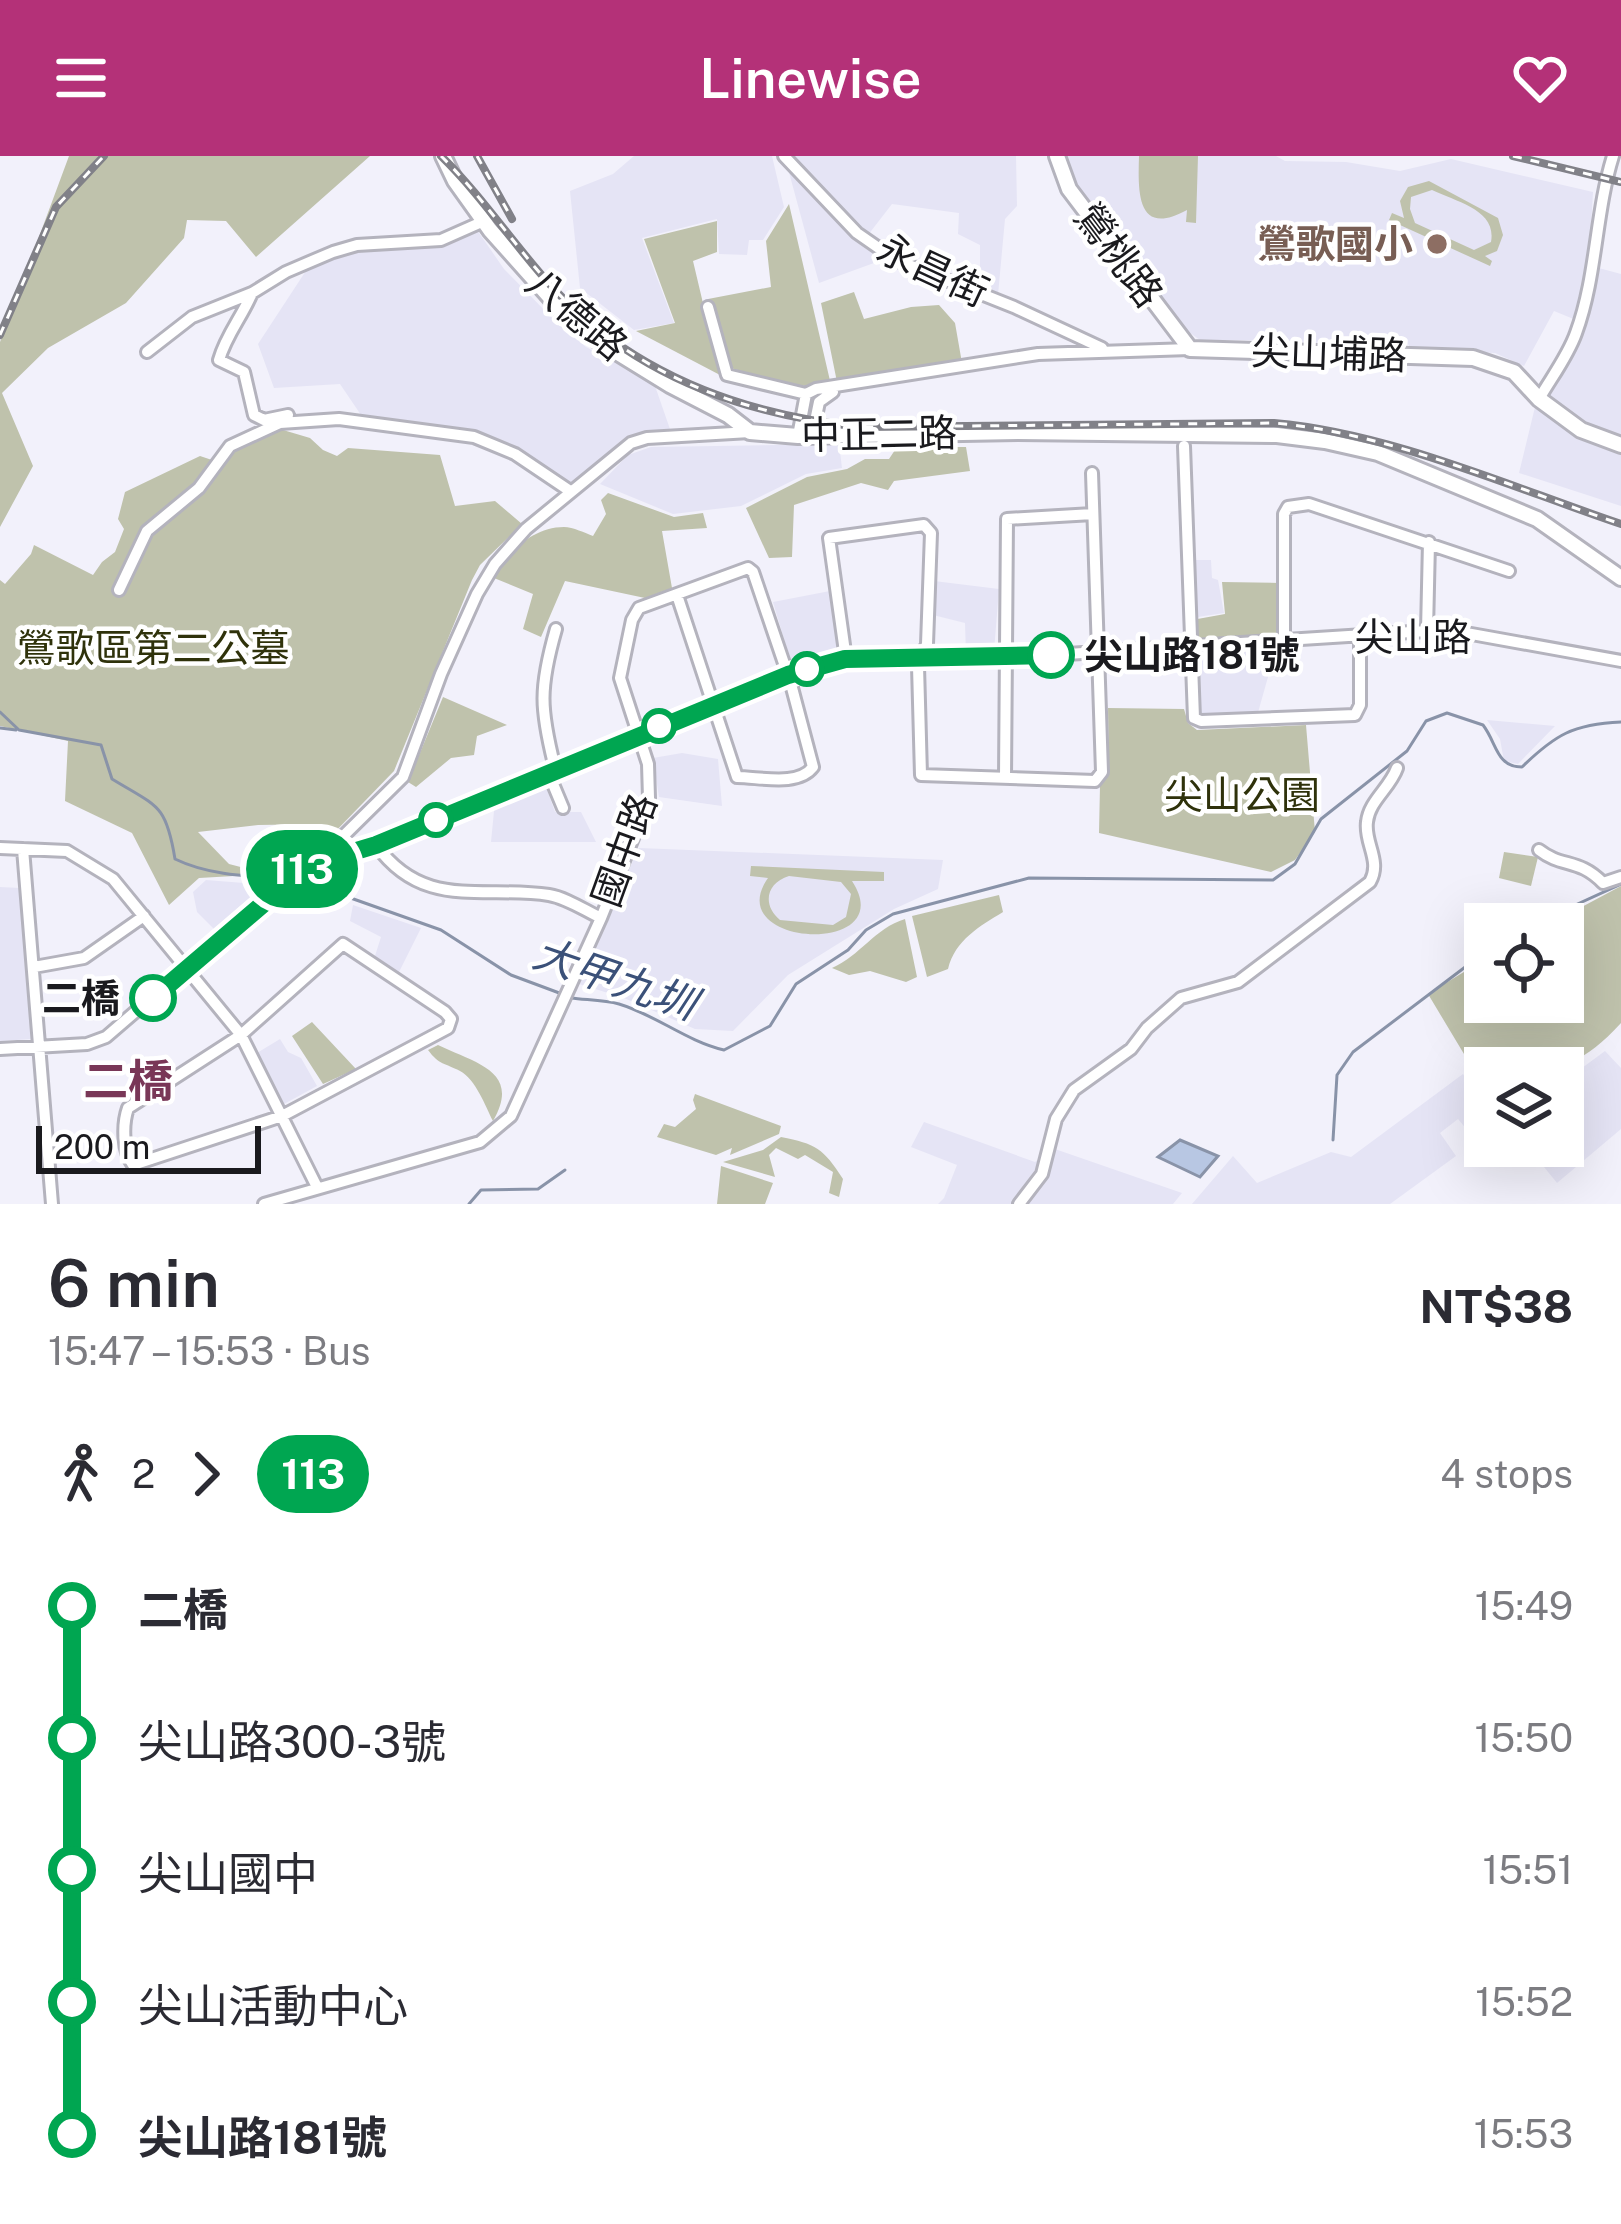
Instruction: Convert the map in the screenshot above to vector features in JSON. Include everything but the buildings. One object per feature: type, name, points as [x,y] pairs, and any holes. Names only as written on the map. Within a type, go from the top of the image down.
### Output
[{"type":"main road","name":"八德路","points":[[443,156],[455,181],[527,274],[597,340],[750,432]]},
{"type":"main road","name":"鶯桃路","points":[[1057,156],[1069,189],[1190,349]]},
{"type":"main road","name":"尖山埔路","points":[[1190,349],[1473,358],[1514,372],[1539,399],[1581,430],[1621,445]]},
{"type":"main road","name":"中正二路","points":[[750,432],[805,436],[1277,435],[1343,444],[1378,453],[1537,519],[1621,578]]},
{"type":"street","name":"永昌街","points":[[784,156],[856,233],[896,260],[1105,350]]},
{"type":"street","points":[[1539,399],[1576,334],[1613,156]]},
{"type":"street","points":[[147,352],[192,316],[252,293],[333,252],[357,245],[441,240],[484,221]]},
{"type":"street","points":[[252,293],[224,339],[219,360],[244,373],[254,415],[264,419],[291,414],[299,420]]},
{"type":"street","points":[[708,307],[727,374],[806,394],[848,386]]},
{"type":"street","name":"尖山埔路","points":[[848,386],[1038,354],[1190,349]]},
{"type":"street","points":[[805,436],[819,402],[826,394],[848,386]]},
{"type":"street","points":[[805,436],[806,394]]},
{"type":"street","points":[[119,590],[147,531],[199,488],[230,446],[269,427],[299,420],[394,424],[474,437],[515,454],[570,491]]},
{"type":"street","name":"中正二路","points":[[324,855],[404,777],[456,638],[487,574],[526,529],[618,451],[647,438],[750,432]]},
{"type":"street","points":[[1184,446],[1194,718],[1201,722],[1355,715],[1360,705],[1360,635]]},
{"type":"street","points":[[845,659],[829,538],[924,525],[931,533],[932,588],[927,644],[918,666],[921,775],[1095,781],[1102,772],[1092,473]]},
{"type":"street","points":[[1284,638],[1283,514],[1295,505],[1310,504],[1509,571]]},
{"type":"street","points":[[1005,778],[1007,519],[1093,514]]},
{"type":"street","points":[[1427,631],[1430,542]]},
{"type":"street","name":"國中路","points":[[264,1204],[430,1158],[490,1135],[511,1116],[650,798],[648,764],[620,678],[632,620],[640,608],[748,568],[757,576],[788,675]]},
{"type":"street","points":[[677,595],[736,777],[804,776],[813,766],[788,675]]},
{"type":"street","points":[[556,629],[542,693],[542,718],[563,808]]},
{"type":"street","name":"尖山路","points":[[324,855],[376,845],[712,705],[845,659],[1004,658],[1427,631],[1466,633],[1621,662]]},
{"type":"street","points":[[1019,1204],[1042,1174],[1056,1119],[1074,1090],[1131,1049],[1181,998],[1238,982],[1370,882],[1376,865],[1366,824],[1397,768]]},
{"type":"street","points":[[376,845],[400,870],[441,891],[555,896],[601,918]]},
{"type":"street","points":[[0,848],[67,851],[113,879],[241,1035],[316,1187]]},
{"type":"street","points":[[22,849],[52,1204]]},
{"type":"street","points":[[1539,850],[1557,860],[1581,864],[1603,883],[1621,877]]},
{"type":"street","points":[[0,1049],[87,1044],[106,1037],[324,855]]},
{"type":"street","points":[[34,967],[84,958],[144,916]]},
{"type":"street","points":[[343,944],[451,1019],[448,1028],[282,1116],[133,1165],[127,1157],[124,1118],[128,1108],[241,1035],[343,944]]},
{"type":"shaded area","points":[[634,156],[772,156],[784,207],[763,240],[749,240],[747,255],[719,254],[717,219],[642,238],[674,323],[634,330],[580,288],[570,191],[613,174]]},
{"type":"shaded area","points":[[793,156],[1016,156],[1017,206],[1005,219],[998,295],[980,288],[980,245],[958,234],[959,213],[892,204],[868,235]]},
{"type":"shaded area","name":"鶯歌國小","points":[[1066,156],[1276,156],[1285,161],[1346,162],[1400,171],[1451,159],[1593,192],[1589,263],[1576,320],[1554,311],[1524,366],[1495,353],[1411,349],[1392,336],[1389,349],[1281,340],[1200,340],[1182,327],[1072,179]]},
{"type":"shaded area","points":[[787,165],[851,236],[885,259],[819,283]]},
{"type":"shaded area","points":[[477,230],[504,269],[556,322],[586,347],[654,383],[671,432],[622,444],[569,487],[529,456],[496,442],[361,415],[340,384],[274,388],[258,344],[313,260],[367,246],[422,249]]},
{"type":"shaded area","points":[[1595,267],[1621,274],[1621,506],[1519,473],[1535,407],[1579,336]]},
{"type":"shaded area","points":[[839,444],[842,468],[806,474],[741,506],[673,514],[600,484],[628,455],[651,447]]},
{"type":"shaded area","points":[[1192,560],[1211,560],[1224,613],[1191,618]]},
{"type":"shaded area","points":[[934,581],[999,589],[994,651],[966,654],[965,623],[933,615]]},
{"type":"shaded area","points":[[830,591],[839,650],[791,663],[773,602]]},
{"type":"shaded area","points":[[1264,649],[1268,677],[1257,716],[1207,718],[1199,714],[1196,653]]},
{"type":"shaded area","points":[[1487,720],[1555,726],[1518,764],[1504,761],[1500,739]]},
{"type":"shaded area","points":[[682,753],[718,759],[722,806],[659,797],[653,758]]},
{"type":"shaded area","points":[[544,781],[555,812],[581,812],[596,842],[491,842],[495,801]]},
{"type":"shaded area","points":[[639,848],[943,860],[938,889],[894,909],[788,975],[733,1031],[695,1029],[576,983]]},
{"type":"shaded area","points":[[206,880],[244,883],[254,894],[214,929],[197,912],[193,892]]},
{"type":"shaded area","points":[[0,887],[20,888],[32,1039],[0,1041]]},
{"type":"shaded area","points":[[353,905],[421,928],[398,974],[374,959],[381,937],[350,921]]},
{"type":"shaded area","points":[[280,1039],[288,1052],[301,1058],[317,1086],[284,1104],[257,1053]]},
{"type":"shaded area","points":[[1605,1051],[1621,1068],[1621,1129],[1584,1160],[1584,1066]]},
{"type":"shaded area","points":[[1463,1074],[1464,1126],[1458,1119],[1440,1133],[1456,1156],[1390,1204],[1192,1204],[1233,1156],[1257,1183],[1331,1152],[1351,1157]]},
{"type":"shaded area","points":[[924,1122],[1035,1162],[1052,1148],[1182,1193],[1173,1204],[938,1204],[957,1165],[911,1147]]},
{"type":"shaded area","points":[[1544,1167],[1576,1167],[1557,1183]]},
{"type":"green space","points":[[69,156],[370,156],[256,257],[226,221],[187,220],[184,238],[126,303],[48,348],[2,393],[33,466],[0,527],[0,342]]},
{"type":"green space","points":[[1139,156],[1198,156],[1196,223],[1186,222],[1187,210],[1170,217],[1149,214],[1140,196]]},
{"type":"green space","points":[[1429,181],[1498,218],[1503,235],[1497,251],[1485,256],[1492,261],[1490,266],[1389,220],[1392,213],[1404,218],[1400,201],[1408,187]],"holes":[[[1432,190],[1482,215],[1491,242],[1474,250],[1415,223],[1411,197]]]},
{"type":"green space","points":[[789,204],[831,385],[795,386],[727,367],[708,299],[771,287],[766,241]]},
{"type":"green space","points":[[717,221],[717,252],[693,261],[720,375],[636,331],[675,323],[644,239]]},
{"type":"green space","points":[[854,292],[864,319],[939,305],[955,323],[962,363],[837,382],[821,303]]},
{"type":"green space","name":"鶯歌區第二公墓","points":[[273,427],[310,438],[337,456],[348,448],[440,455],[455,506],[495,501],[522,524],[480,565],[472,580],[394,771],[332,835],[322,824],[198,832],[229,864],[268,874],[199,878],[169,905],[132,833],[65,801],[68,741],[0,726],[0,580],[5,584],[34,545],[93,575],[115,552],[124,529],[118,519],[125,492],[200,456],[218,462]]},
{"type":"green space","points":[[897,447],[966,447],[970,471],[894,481],[888,490],[861,483],[794,505],[792,557],[769,558],[746,508],[807,477],[847,469],[865,459],[889,459]]},
{"type":"green space","points":[[608,493],[674,517],[703,513],[707,528],[662,531],[672,588],[645,598],[565,581],[541,637],[523,629],[533,594],[494,578],[499,568],[522,543],[542,531],[568,527],[593,536],[606,514],[601,500]]},
{"type":"green space","points":[[1222,582],[1280,583],[1282,636],[1192,643],[1192,620],[1225,614]]},
{"type":"green space","points":[[443,697],[507,725],[477,736],[474,755],[451,758],[416,787],[408,782]]},
{"type":"green space","name":"尖山公園","points":[[1108,708],[1184,709],[1188,723],[1197,730],[1306,725],[1315,832],[1295,860],[1271,872],[1099,833],[1100,786],[1109,774]]},
{"type":"green space","points":[[1504,852],[1538,857],[1531,886],[1499,878]]},
{"type":"green space","points":[[751,866],[884,872],[884,881],[852,881],[861,906],[853,922],[834,932],[810,934],[786,930],[767,919],[760,901],[768,878],[750,876]],"holes":[[[789,876],[841,882],[851,894],[846,917],[833,925],[780,920],[771,908],[771,889]]]},
{"type":"green space","points":[[1621,886],[1621,1023],[1584,1055],[1584,1047],[1464,1047],[1464,1054],[1428,994],[1464,972],[1464,1023],[1584,1023],[1584,906]]},
{"type":"green space","points":[[999,895],[1003,912],[962,942],[948,969],[927,977],[912,916]]},
{"type":"green space","points":[[905,919],[917,977],[906,982],[870,971],[849,975],[832,968],[885,929]]},
{"type":"green space","points":[[312,1022],[356,1069],[323,1084],[292,1036]]},
{"type":"green space","points":[[438,1045],[479,1064],[498,1080],[502,1091],[493,1121],[471,1080],[428,1050]]},
{"type":"green space","points":[[695,1094],[781,1126],[779,1134],[730,1155],[732,1148],[716,1155],[657,1137],[664,1124],[675,1127],[696,1109]]},
{"type":"green space","points":[[781,1137],[824,1154],[843,1179],[839,1197],[829,1193],[833,1172],[805,1155],[798,1159],[776,1148],[769,1155],[775,1177],[723,1162],[763,1150]]},
{"type":"green space","points":[[721,1166],[773,1183],[765,1204],[717,1204]]},
{"type":"water","points":[[1180,1140],[1218,1156],[1200,1177],[1158,1157]]},
{"type":"waterway","name":"大甲九圳","points":[[0,712],[19,730],[101,745],[112,779],[150,802],[163,817],[175,859],[214,872],[281,878]]},
{"type":"waterway","name":"大甲九圳","points":[[571,998],[619,1004],[724,1050],[770,1026],[796,984],[893,914],[1029,878],[1273,880],[1295,864],[1321,819],[1407,751],[1426,721],[1447,713],[1483,725],[1502,758],[1522,767],[1566,733],[1621,722]]},
{"type":"waterway","name":"大甲九圳","points":[[0,728],[16,730]]},
{"type":"waterway","name":"大甲九圳","points":[[297,879],[441,930],[511,975],[562,994]]},
{"type":"waterway","points":[[1580,903],[1621,884]]},
{"type":"waterway","points":[[1333,1140],[1337,1075],[1353,1052],[1464,968]]},
{"type":"waterway","points":[[469,1204],[481,1190],[538,1189],[565,1170]]},
{"type":"railway","points":[[0,335],[56,207],[104,156]]},
{"type":"railway","points":[[441,156],[540,274],[587,320],[657,368],[735,401],[861,427],[1274,423],[1318,429],[1450,463],[1621,524]]},
{"type":"railway","points":[[477,156],[512,219]]},
{"type":"railway","points":[[1513,156],[1621,182]]},
{"type":"bus line","name":"113","points":[[153,998],[292,876],[324,855],[376,845],[788,675],[845,659],[1051,655]]},
{"type":"place","name":"鶯歌國小","points":[[1437,244]]},
{"type":"place","name":"尖山路181號","points":[[1051,655]]},
{"type":"place","name":"二橋","points":[[153,998]]},
{"type":"district","name":"二橋","points":[[128,1080]]}]
